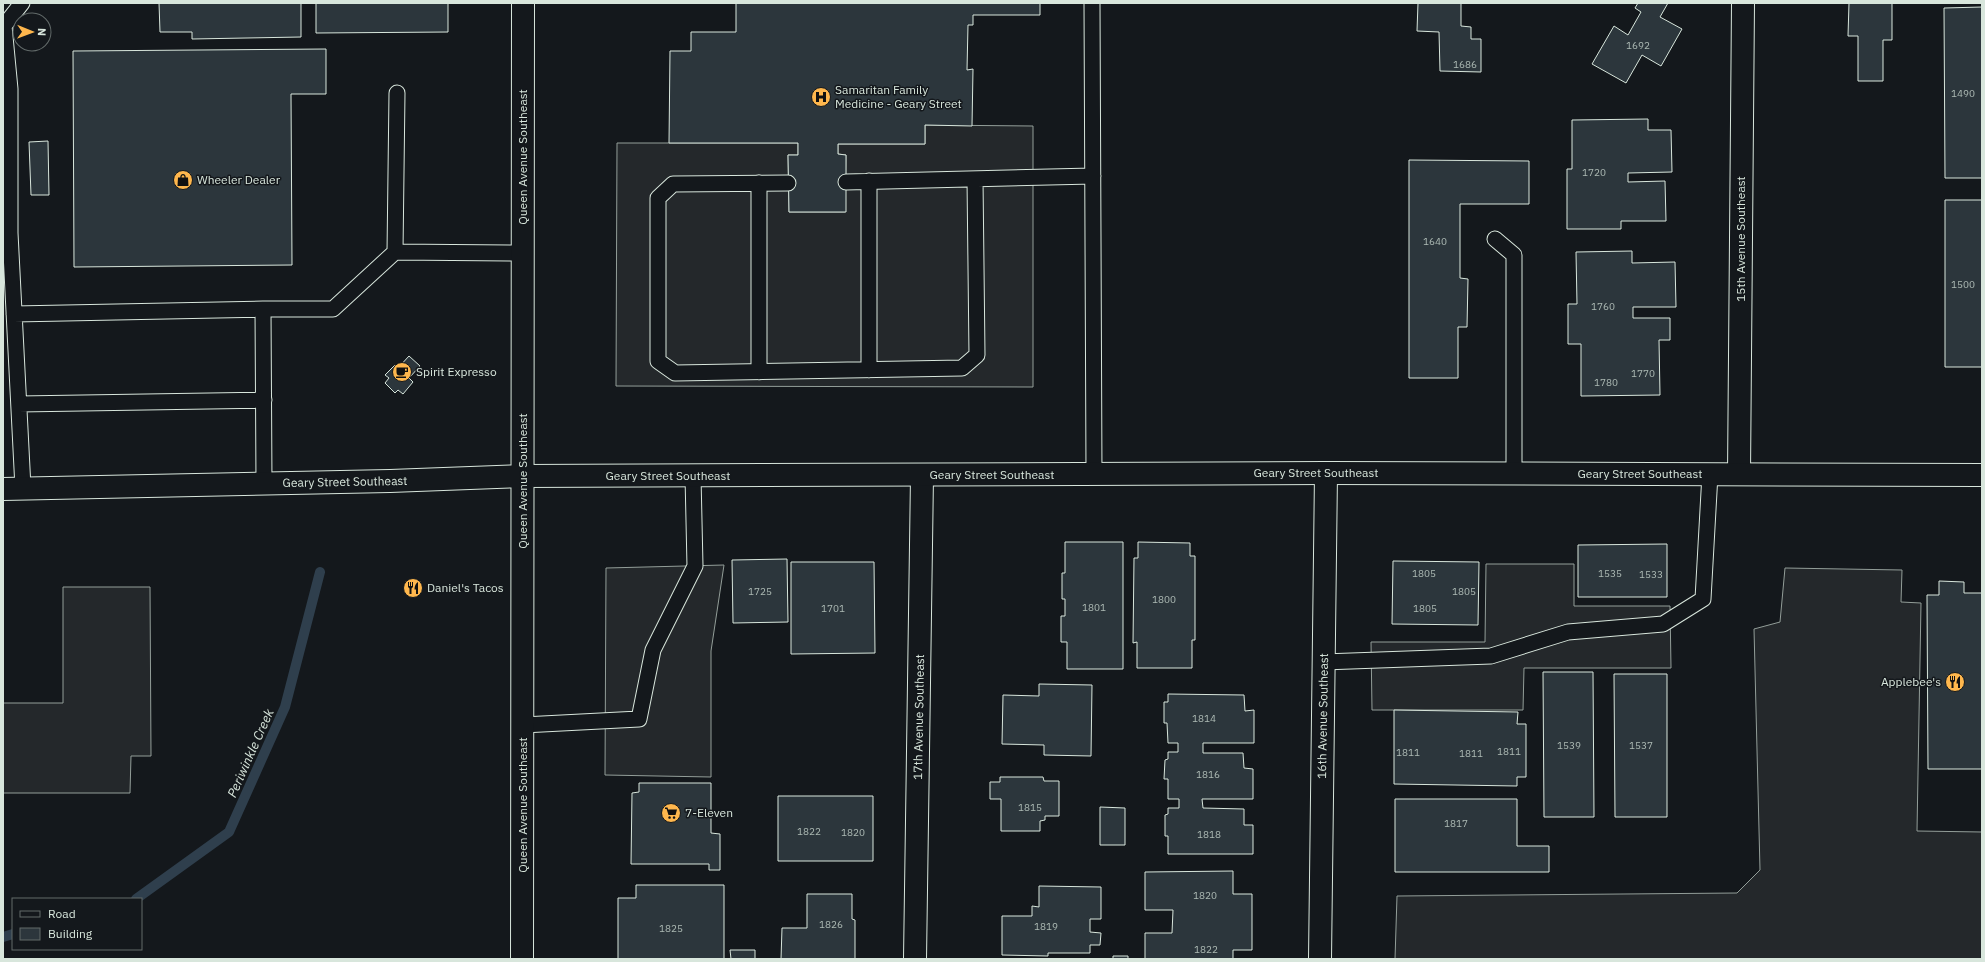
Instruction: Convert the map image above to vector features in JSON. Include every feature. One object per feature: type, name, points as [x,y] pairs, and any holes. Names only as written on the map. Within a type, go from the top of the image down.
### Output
[{"type":"main road","name":"Queen Avenue Southeast","points":[[522,959],[523,3]]},
{"type":"main road","name":"15th Avenue Southeast","points":[[1740,474],[1743,3]]},
{"type":"main road","name":"Geary Street Southeast","points":[[13,488],[264,484],[523,476],[922,476],[1326,473],[1982,475]]},
{"type":"main road","name":"16th Avenue Southeast","points":[[1320,959],[1326,473]]},
{"type":"main road","name":"17th Avenue Southeast","points":[[915,959],[922,476]]},
{"type":"lane","points":[[13,488],[19,404],[10,233],[10,89],[4,26],[22,3]]},
{"type":"lane","points":[[1092,3],[1094,474]]},
{"type":"lane","points":[[395,252],[397,94]]},
{"type":"lane","points":[[846,182],[1093,176]]},
{"type":"lane","points":[[788,183],[673,184],[658,198],[658,361],[675,373],[962,368],[977,355],[975,179]]},
{"type":"lane","points":[[869,181],[869,370]]},
{"type":"lane","points":[[759,183],[759,372]]},
{"type":"lane","points":[[1495,239],[1514,255],[1514,473]]},
{"type":"lane","points":[[14,314],[333,309],[395,252],[523,253]]},
{"type":"lane","points":[[263,309],[264,484]]},
{"type":"lane","points":[[19,404],[264,400]]},
{"type":"lane","points":[[1324,662],[1492,656],[1568,632],[1663,624],[1703,599],[1710,474]]},
{"type":"lane","points":[[523,725],[639,719],[653,650],[695,566],[693,476]]},
{"type":"shaded area","points":[[925,125],[1033,126],[1033,387],[616,386],[617,143],[798,143],[798,155],[788,155],[789,212],[845,212],[846,155],[838,154],[838,144],[925,144]]},
{"type":"shaded area","points":[[1486,564],[1574,564],[1574,606],[1670,606],[1671,668],[1524,668],[1523,710],[1372,710],[1371,642],[1485,642]]},
{"type":"shaded area","points":[[724,565],[711,651],[711,777],[605,775],[606,568]]},
{"type":"shaded area","points":[[1785,568],[1902,570],[1901,602],[1921,603],[1917,831],[1982,832],[1982,959],[1395,959],[1397,896],[1737,893],[1760,870],[1754,629],[1780,622]]},
{"type":"shaded area","points":[[63,587],[150,587],[151,756],[131,756],[130,793],[3,793],[3,703],[63,703]]},
{"type":"building","points":[[159,3],[301,3],[301,37],[192,39],[192,32],[160,32]]},
{"type":"building","points":[[316,3],[448,3],[448,32],[316,33]]},
{"type":"building","name":"Samaritan Family Medicine - Geary Street","points":[[736,3],[1040,3],[1040,15],[973,15],[973,25],[968,25],[967,70],[973,69],[972,126],[925,125],[925,144],[838,144],[838,154],[846,155],[846,212],[789,212],[788,155],[798,155],[798,143],[669,143],[670,51],[691,51],[691,32],[736,32]]},
{"type":"building","points":[[1418,3],[1461,3],[1461,26],[1471,27],[1471,39],[1481,39],[1481,72],[1440,71],[1439,32],[1417,31]]},
{"type":"building","points":[[1638,3],[1668,3],[1660,17],[1682,29],[1661,66],[1642,55],[1626,83],[1592,64],[1614,26],[1628,35],[1641,12],[1635,8]]},
{"type":"building","points":[[1849,3],[1892,3],[1892,40],[1883,40],[1883,81],[1858,81],[1858,36],[1848,36]]},
{"type":"building","points":[[1982,7],[1982,178],[1945,178],[1944,8]]},
{"type":"building","name":"Wheeler Dealer","points":[[326,49],[326,94],[291,94],[292,265],[74,267],[73,51]]},
{"type":"building","points":[[1648,119],[1648,130],[1671,130],[1672,172],[1628,173],[1628,182],[1665,181],[1666,221],[1621,221],[1621,229],[1567,229],[1567,169],[1572,169],[1572,120]]},
{"type":"building","points":[[48,141],[49,195],[31,195],[29,142]]},
{"type":"building","points":[[1409,160],[1529,161],[1529,204],[1460,204],[1460,278],[1468,279],[1467,327],[1458,327],[1458,378],[1409,378]]},
{"type":"building","points":[[1945,200],[1982,200],[1982,367],[1945,367]]},
{"type":"building","points":[[1632,251],[1632,263],[1675,262],[1676,307],[1633,307],[1633,318],[1670,318],[1670,340],[1659,340],[1660,395],[1581,396],[1581,344],[1568,344],[1568,304],[1577,304],[1576,252]]},
{"type":"building","name":"Spirit Expresso","points":[[409,356],[420,366],[409,378],[413,382],[403,394],[398,390],[395,393],[385,383],[389,378],[385,375],[395,365],[398,368]]},
{"type":"building","points":[[1065,542],[1123,542],[1123,669],[1067,669],[1067,642],[1061,642],[1061,616],[1065,616],[1065,599],[1062,599],[1062,573],[1065,573]]},
{"type":"building","points":[[1138,542],[1190,543],[1190,556],[1195,556],[1195,640],[1192,640],[1192,668],[1137,668],[1137,642],[1133,643],[1134,558],[1138,558]]},
{"type":"building","points":[[1667,544],[1667,597],[1578,597],[1578,545]]},
{"type":"building","points":[[787,559],[788,622],[733,623],[732,560]]},
{"type":"building","points":[[1393,561],[1479,562],[1478,625],[1392,624]]},
{"type":"building","points":[[791,562],[874,562],[875,653],[791,654]]},
{"type":"building","name":"Applebee's","points":[[1939,581],[1964,582],[1964,593],[1982,593],[1982,769],[1928,769],[1927,595],[1939,595]]},
{"type":"building","points":[[1543,672],[1593,672],[1594,817],[1544,817]]},
{"type":"building","points":[[1614,674],[1667,674],[1667,817],[1615,817]]},
{"type":"building","points":[[1039,684],[1092,685],[1091,756],[1044,755],[1044,745],[1002,744],[1003,695],[1039,696]]},
{"type":"building","points":[[1168,694],[1244,695],[1245,711],[1254,710],[1254,743],[1203,743],[1203,753],[1243,753],[1244,768],[1253,769],[1253,799],[1202,799],[1203,808],[1244,809],[1244,825],[1253,825],[1253,854],[1168,854],[1168,836],[1165,836],[1165,815],[1168,814],[1168,808],[1179,808],[1179,799],[1168,799],[1168,779],[1164,779],[1165,760],[1168,759],[1168,752],[1178,752],[1178,743],[1168,743],[1167,723],[1164,723],[1164,702],[1168,702]]},
{"type":"building","points":[[1394,710],[1518,712],[1517,724],[1526,724],[1526,777],[1517,777],[1517,786],[1394,784]]},
{"type":"building","points":[[1000,777],[1043,777],[1044,781],[1059,781],[1059,816],[1045,816],[1045,820],[1040,821],[1040,831],[1001,831],[1001,799],[990,799],[990,782],[1000,782]]},
{"type":"building","name":"7-Eleven","points":[[639,783],[711,783],[711,833],[720,834],[720,870],[709,870],[709,864],[631,864],[632,793],[639,792]]},
{"type":"building","points":[[778,796],[873,796],[873,861],[778,861]]},
{"type":"building","points":[[1395,799],[1517,799],[1517,846],[1549,846],[1549,872],[1395,872]]},
{"type":"building","points":[[1100,807],[1125,808],[1125,845],[1100,845]]},
{"type":"building","points":[[1233,871],[1233,894],[1252,894],[1252,950],[1233,950],[1233,959],[1145,959],[1145,933],[1172,933],[1173,910],[1145,910],[1145,872]]},
{"type":"building","points":[[636,885],[724,885],[724,959],[618,959],[618,898],[636,898]]},
{"type":"building","points":[[1039,886],[1101,887],[1101,919],[1090,919],[1090,932],[1101,933],[1100,945],[1090,945],[1090,953],[1048,953],[1048,956],[1002,955],[1002,916],[1032,916],[1032,906],[1039,907]]},
{"type":"building","points":[[807,894],[852,894],[852,919],[855,920],[855,959],[781,959],[782,928],[807,928]]},
{"type":"building","points":[[730,950],[755,950],[755,959],[731,959]]},
{"type":"building","points":[[1113,956],[1128,956],[1128,959],[1113,959]]},
{"type":"waterway","name":"Periwinkle Creek","points":[[137,898],[229,832],[285,707],[320,572]]},
{"type":"waterway","name":"Periwinkle Creek","points":[[3,937],[12,934]]},
{"type":"place","name":"Samaritan Family Medicine - Geary Street","points":[[821,97]]},
{"type":"place","name":"Wheeler Dealer","points":[[183,180]]},
{"type":"place","name":"Spirit Expresso","points":[[402,372]]},
{"type":"place","name":"Daniel's Tacos","points":[[413,588]]},
{"type":"place","name":"Applebee's","points":[[1955,682]]},
{"type":"place","name":"7-Eleven","points":[[671,813]]}]
